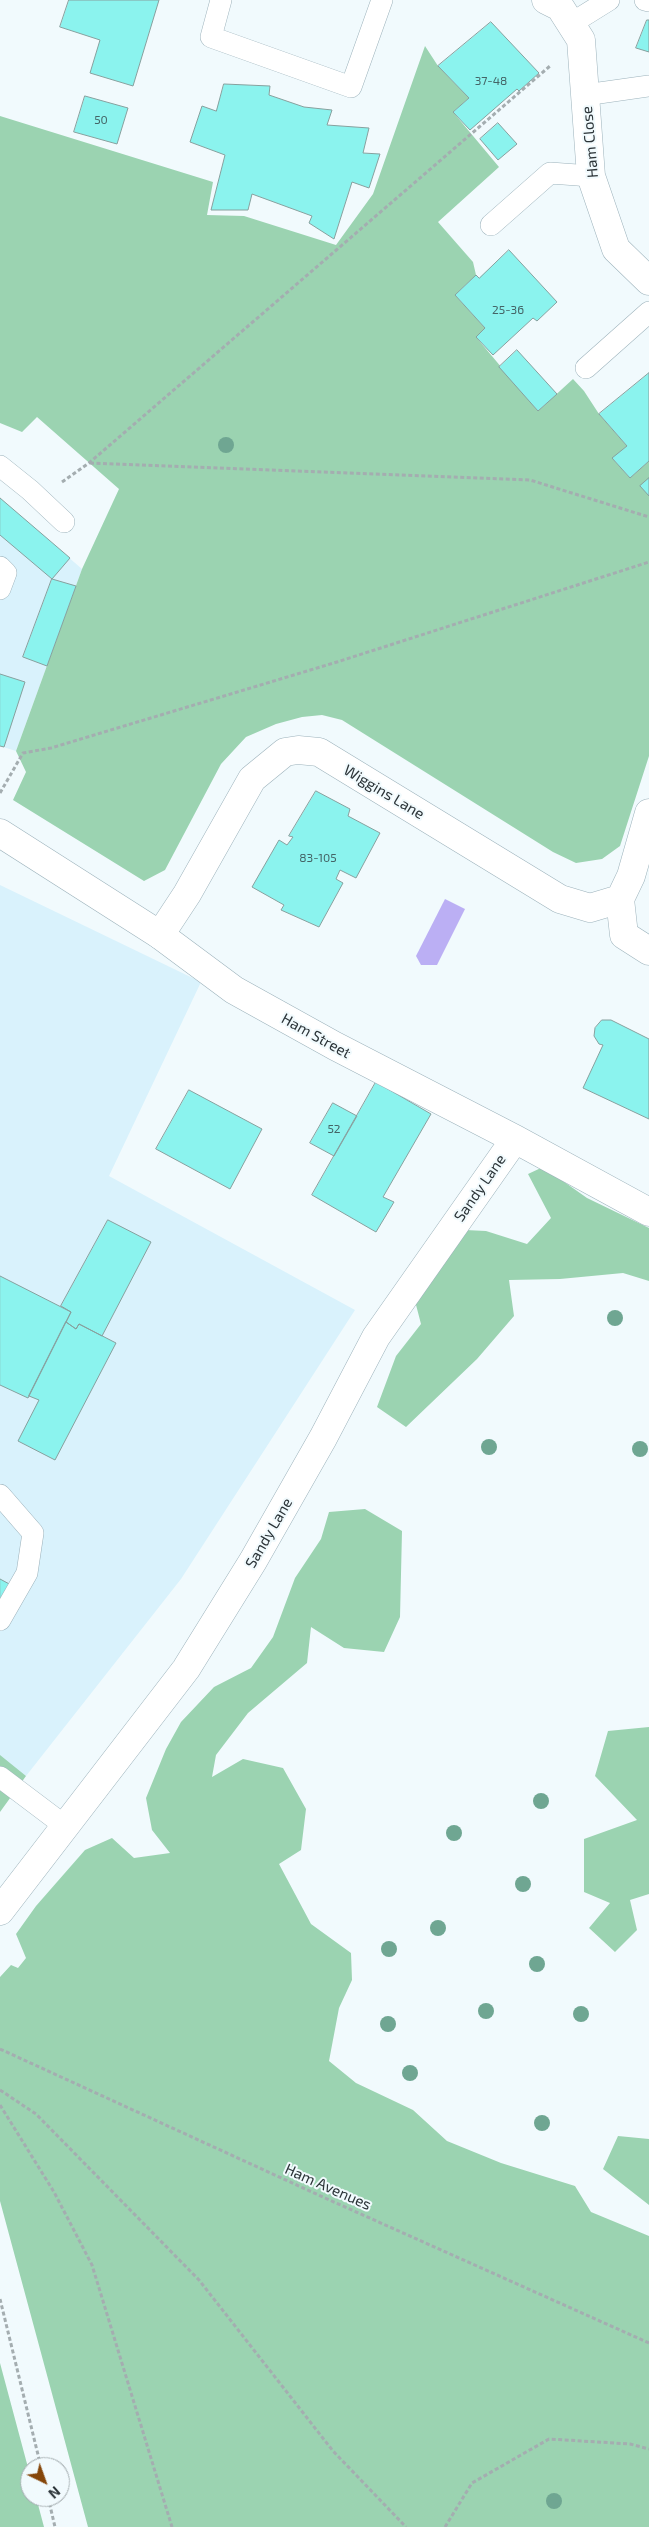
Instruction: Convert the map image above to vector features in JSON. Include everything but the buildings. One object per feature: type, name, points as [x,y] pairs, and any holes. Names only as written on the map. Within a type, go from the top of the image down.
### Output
[{"type":"street","points":[[546,0],[560,6],[576,31]]},
{"type":"street","name":"Ham Close","points":[[576,31],[585,95],[591,176],[616,249],[649,282]]},
{"type":"street","name":"Wiggins Lane","points":[[160,935],[187,894],[252,779],[274,759],[286,752],[298,750],[319,752],[560,899],[590,908],[620,899]]},
{"type":"street","points":[[649,813],[631,876],[620,899],[624,935],[649,951]]},
{"type":"street","name":"Ham Street","points":[[0,833],[160,935],[234,990],[335,1046],[515,1139],[649,1212]]},
{"type":"street","name":"Sandy Lane","points":[[0,1911],[186,1669],[253,1561],[323,1438],[376,1337],[515,1139]]},
{"type":"lane","points":[[221,0],[211,37],[350,87],[382,0]]},
{"type":"lane","points":[[576,31],[609,0]]},
{"type":"lane","points":[[585,95],[649,86]]},
{"type":"lane","points":[[490,225],[550,172],[591,176]]},
{"type":"lane","points":[[586,368],[649,312]]},
{"type":"lane","points":[[0,466],[64,522]]},
{"type":"lane","points":[[0,567],[6,573],[0,589]]},
{"type":"lane","points":[[0,1495],[33,1534],[27,1573],[0,1620]]},
{"type":"lane","points":[[0,1777],[65,1826]]},
{"type":"path","points":[[38,498],[90,463],[576,31]]},
{"type":"path","points":[[90,463],[530,480],[649,517]]},
{"type":"path","points":[[0,793],[23,753],[51,748],[337,662],[649,562]]},
{"type":"path","name":"Ham Avenues","points":[[0,2049],[325,2198],[649,2343]]},
{"type":"path","points":[[0,2090],[36,2114],[198,2280],[333,2452],[406,2527]]},
{"type":"path","points":[[0,2105],[54,2192],[92,2265],[172,2527]]},
{"type":"path","points":[[0,2299],[39,2457]]},
{"type":"path","points":[[445,2527],[472,2483],[549,2439],[630,2444],[649,2449]]},
{"type":"path","points":[[50,2507],[55,2527]]},
{"type":"shaded area","points":[[0,498],[82,569],[16,751],[0,746]]},
{"type":"shaded area","points":[[0,885],[201,982],[109,1176],[355,1310],[181,1579],[26,1776],[0,1764]]},
{"type":"shaded area","points":[[445,899],[465,909],[437,965],[421,965],[416,956]]},
{"type":"green space","points":[[425,46],[438,66],[469,98],[453,112],[499,167],[438,222],[473,262],[476,275],[455,295],[485,328],[476,337],[538,411],[573,379],[584,391],[599,414],[627,446],[613,459],[630,478],[649,461],[649,756],[620,846],[602,859],[576,863],[553,852],[342,720],[322,715],[302,717],[276,724],[246,737],[221,764],[165,870],[144,881],[13,800],[26,772],[16,751],[82,569],[119,489],[37,417],[22,432],[0,423],[0,116],[213,182],[207,215],[244,216],[336,245],[373,194]]},
{"type":"green space","points":[[543,1167],[587,1198],[649,1228],[649,1281],[623,1273],[560,1279],[509,1280],[514,1316],[477,1359],[406,1427],[377,1407],[396,1356],[421,1324],[415,1301],[465,1230],[486,1231],[527,1244],[551,1218],[528,1174]]},
{"type":"green space","points":[[365,1509],[402,1531],[400,1617],[384,1652],[344,1648],[311,1627],[307,1663],[248,1713],[216,1755],[212,1777],[243,1759],[283,1768],[306,1809],[301,1850],[279,1864],[311,1924],[351,1953],[352,1980],[339,2008],[329,2061],[356,2083],[413,2110],[447,2141],[501,2163],[575,2186],[591,2212],[649,2236],[649,2527],[88,2527],[0,2201],[0,1977],[11,1965],[18,1968],[26,1958],[16,1934],[36,1906],[85,1850],[112,1838],[134,1858],[170,1853],[152,1830],[146,1798],[166,1749],[181,1722],[214,1687],[251,1668],[273,1637],[295,1578],[321,1539],[329,1512]]},
{"type":"green space","points":[[649,1727],[649,1894],[630,1900],[637,1930],[615,1952],[589,1928],[610,1903],[584,1892],[584,1839],[637,1820],[595,1776],[608,1731]]},
{"type":"green space","points":[[0,1755],[26,1776],[0,1812]]},
{"type":"green space","points":[[618,2136],[649,2139],[649,2205],[603,2169]]},
{"type":"green space","points":[[0,2363],[25,2457],[20,2457],[20,2507],[39,2507],[44,2527],[0,2527]]}]
